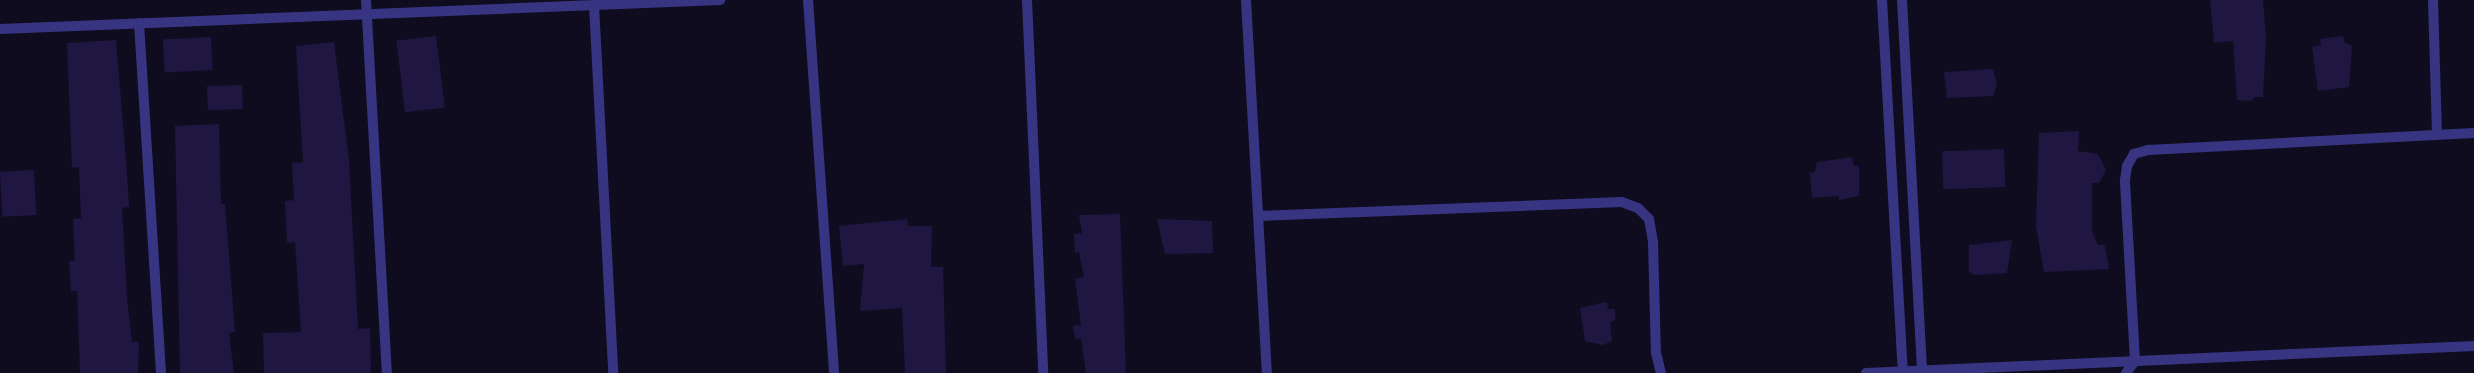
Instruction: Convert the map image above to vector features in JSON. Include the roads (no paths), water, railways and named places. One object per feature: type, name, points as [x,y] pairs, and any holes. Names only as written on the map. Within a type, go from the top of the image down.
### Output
[{"type":"street","points":[[366,0],[387,373]]},
{"type":"street","points":[[0,29],[720,0]]},
{"type":"street","points":[[808,0],[834,373]]},
{"type":"street","points":[[1027,0],[1043,373]]},
{"type":"street","points":[[1246,0],[1268,373]]},
{"type":"street","points":[[1882,0],[1903,372]]},
{"type":"street","points":[[1902,0],[1922,372]]},
{"type":"street","points":[[2433,0],[2437,134]]},
{"type":"street","points":[[594,5],[614,373]]},
{"type":"street","points":[[139,23],[161,373]]},
{"type":"street","points":[[2126,373],[2136,361],[2126,180],[2127,166],[2134,154],[2148,150],[2474,133]]},
{"type":"street","points":[[1259,216],[1628,204],[1638,208],[1650,224],[1656,353],[1661,373]]},
{"type":"street","points":[[1866,373],[1922,372],[2474,346]]}]
